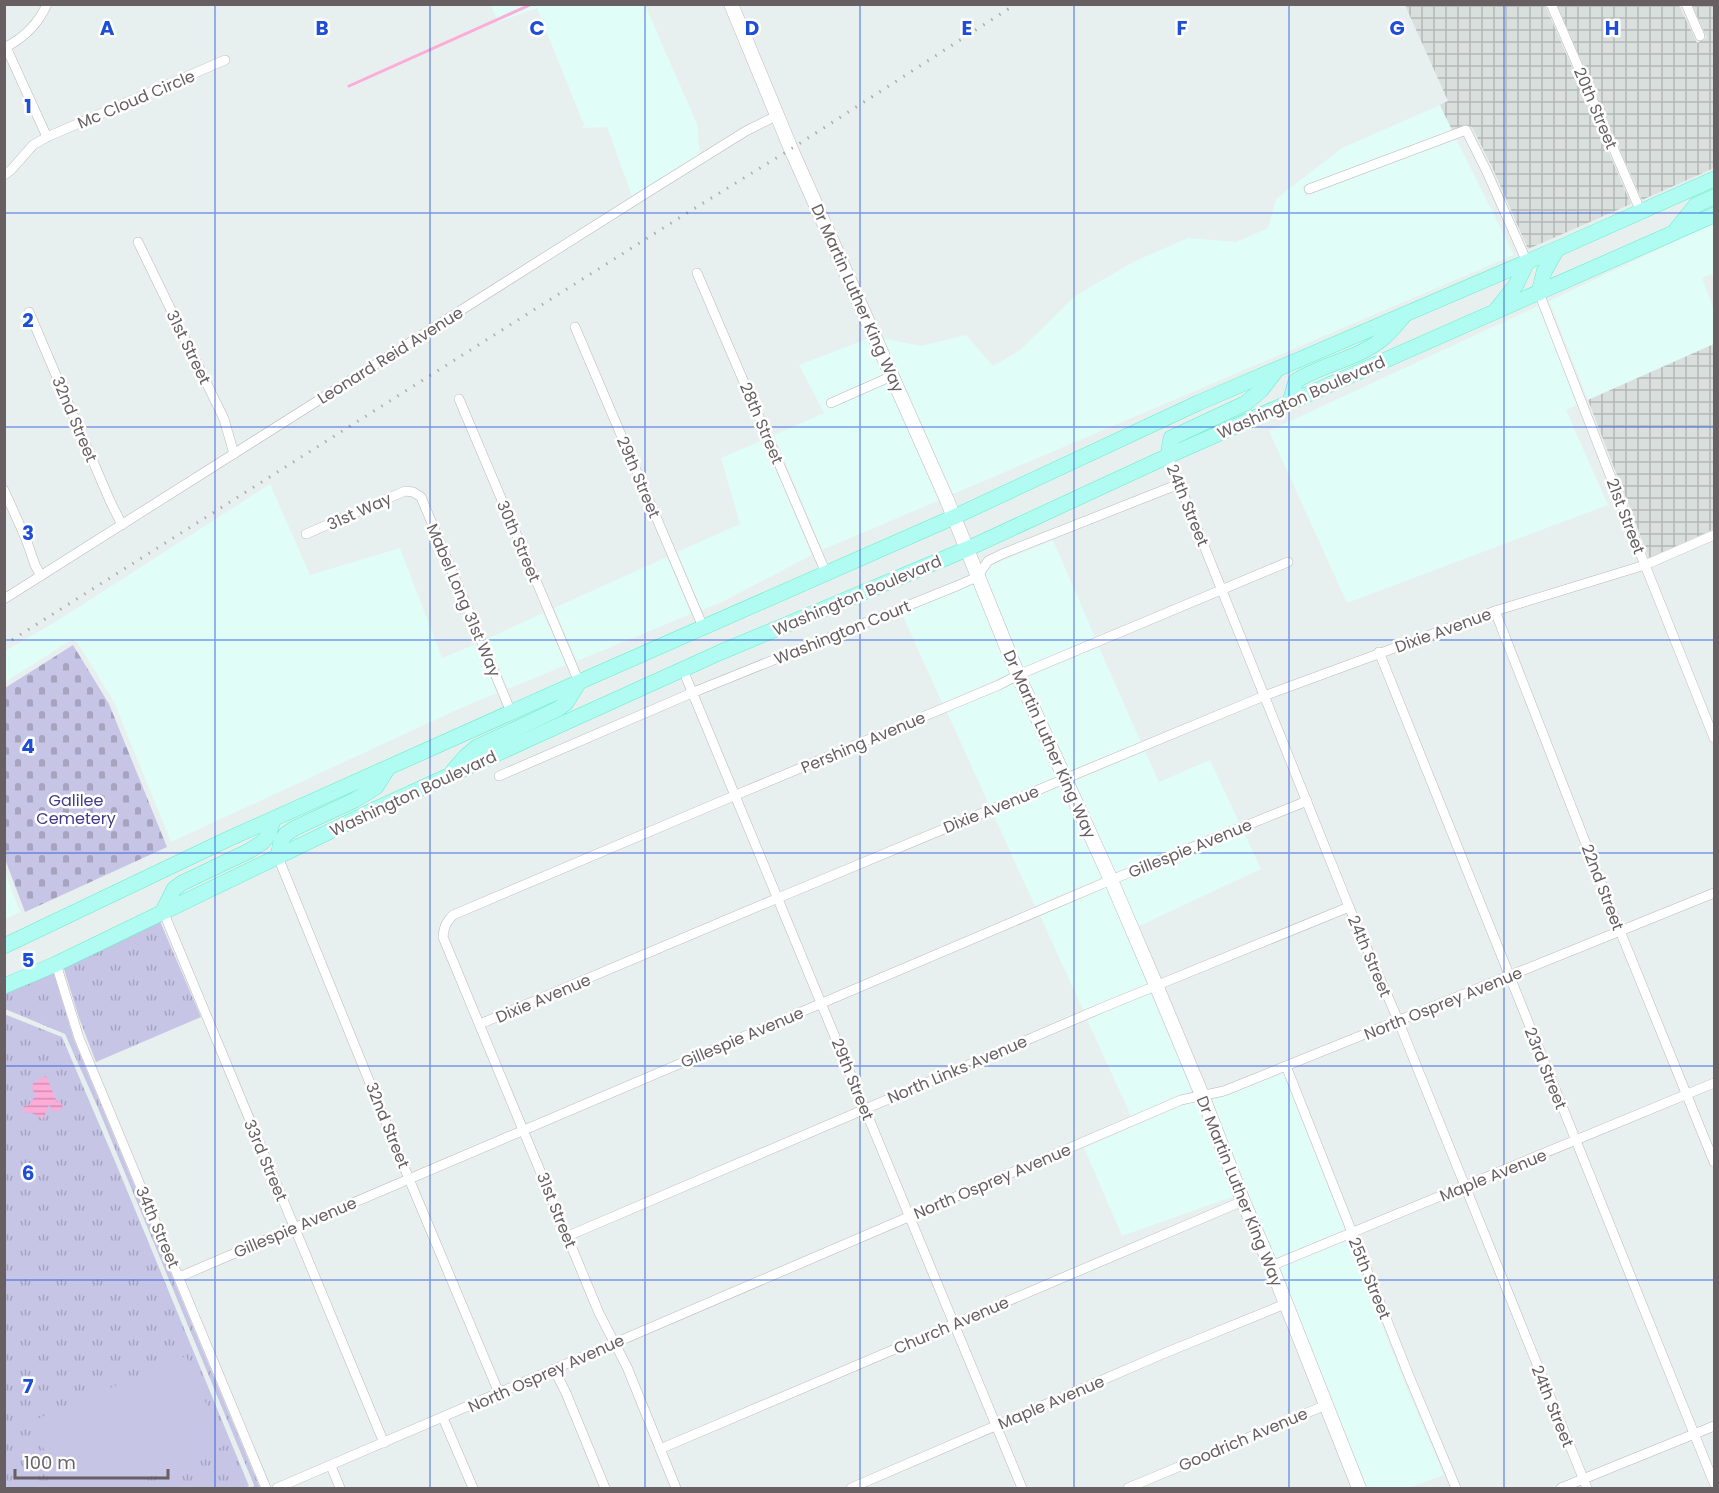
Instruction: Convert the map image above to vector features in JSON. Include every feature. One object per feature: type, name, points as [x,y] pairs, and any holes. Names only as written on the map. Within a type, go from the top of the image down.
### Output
[{"type":"main road","name":"Washington Boulevard","points":[[4,946],[226,840],[954,518],[1198,403],[1404,316],[1714,179]]},
{"type":"main road","points":[[1674,233],[1696,205],[1714,196]]},
{"type":"main road","name":"Washington Boulevard","points":[[4,986],[56,964],[449,776],[684,670],[967,549],[1168,456],[1714,215]]},
{"type":"main road","points":[[1539,293],[1544,272],[1557,249]]},
{"type":"main road","points":[[1495,311],[1516,285],[1527,262]]},
{"type":"main road","points":[[1290,402],[1296,381],[1381,340],[1404,316]]},
{"type":"main road","points":[[1168,456],[1171,438],[1245,403],[1262,390],[1276,370]]},
{"type":"main road","points":[[449,776],[477,747],[558,709],[566,703],[579,682]]},
{"type":"main road","points":[[278,857],[281,841],[286,834],[355,800],[376,787],[388,768]]},
{"type":"main road","points":[[163,911],[174,889],[263,842],[269,834],[273,820]]},
{"type":"street","points":[[47,4],[33,27],[20,39],[5,47],[47,137]]},
{"type":"street","name":"Dr Martin Luther King Way","points":[[731,4],[954,518],[1018,675],[1156,985],[1359,1488]]},
{"type":"street","name":"20th Street","points":[[1551,4],[1641,212]]},
{"type":"street","points":[[1686,4],[1700,36]]},
{"type":"street","name":"Mc Cloud Circle","points":[[4,175],[33,145],[47,137],[225,60]]},
{"type":"street","name":"Leonard Reid Avenue","points":[[4,599],[648,192],[746,131],[778,115]]},
{"type":"street","points":[[1309,189],[1466,130],[1492,181],[1527,262]]},
{"type":"street","name":"31st Street","points":[[138,242],[224,419],[234,454]]},
{"type":"street","name":"28th Street","points":[[697,273],[826,573]]},
{"type":"street","name":"21st Street","points":[[1539,293],[1714,738]]},
{"type":"street","name":"32nd Street","points":[[29,312],[122,525]]},
{"type":"street","name":"29th Street","points":[[575,327],[704,627]]},
{"type":"street","points":[[831,403],[892,376]]},
{"type":"street","name":"30th Street","points":[[459,399],[579,682]]},
{"type":"street","name":"24th Street","points":[[1168,456],[1349,907],[1398,1020],[1585,1484]]},
{"type":"street","points":[[977,577],[988,561],[1179,484]]},
{"type":"street","points":[[4,490],[26,539],[34,565],[41,576]]},
{"type":"street","name":"31st Way","points":[[306,534],[405,491],[413,492]]},
{"type":"street","name":"Mabel Long 31st Way","points":[[413,492],[421,497],[511,712]]},
{"type":"street","points":[[1645,565],[1714,535]]},
{"type":"street","name":"Pershing Avenue","points":[[443,929],[453,915],[1288,562]]},
{"type":"street","name":"Dixie Avenue","points":[[480,1024],[778,897],[1264,696],[1495,611],[1645,565]]},
{"type":"street","name":"Washington Court","points":[[499,776],[694,692],[977,577]]},
{"type":"street","name":"22nd Street","points":[[1495,611],[1620,931],[1714,1162]]},
{"type":"street","name":"23rd Street","points":[[1379,652],[1714,1483]]},
{"type":"street","name":"29th Street","points":[[684,670],[1022,1488]]},
{"type":"street","name":"Gillespie Avenue","points":[[179,1277],[1111,880],[1307,801]]},
{"type":"street","name":"32nd Street","points":[[278,857],[500,1393]]},
{"type":"street","name":"North Osprey Avenue","points":[[277,1488],[1181,1100],[1224,1091],[1714,893]]},
{"type":"street","name":"North Links Avenue","points":[[568,1236],[1156,985],[1349,907]]},
{"type":"street","name":"33rd Street","points":[[163,911],[384,1443]]},
{"type":"street","name":"31st Street","points":[[443,929],[443,937],[599,1312],[627,1367],[676,1488]]},
{"type":"street","name":"34th Street","points":[[56,964],[79,1038],[267,1488]]},
{"type":"street","name":"25th Street","points":[[1286,1066],[1456,1488]]},
{"type":"street","name":"Maple Avenue","points":[[1271,1266],[1714,1083]]},
{"type":"street","name":"Church Avenue","points":[[660,1449],[1243,1202]]},
{"type":"street","name":"Maple Avenue","points":[[851,1488],[1285,1304]]},
{"type":"street","points":[[554,1370],[566,1393],[605,1488]]},
{"type":"street","name":"Goodrich Avenue","points":[[1128,1488],[1326,1404]]},
{"type":"street","points":[[444,1418],[473,1488]]},
{"type":"street","points":[[1561,1488],[1585,1484],[1714,1426]]},
{"type":"street","points":[[331,1466],[340,1488]]},
{"type":"shaded area","points":[[491,5],[645,5],[697,124],[700,154],[632,196],[607,127],[582,128],[584,125],[537,8],[498,22]]},
{"type":"shaded area","points":[[1405,5],[1545,5],[1631,204],[1528,249],[1472,127],[1464,125],[1452,130],[1440,105],[1448,101]]},
{"type":"shaded area","points":[[1557,5],[1679,5],[1697,43],[1707,38],[1692,5],[1714,5],[1714,168],[1642,200]]},
{"type":"shaded area","points":[[1440,105],[1452,130],[1302,186],[1306,196],[1456,139],[1514,255],[951,495],[882,338],[921,346],[966,335],[993,366],[1019,351],[1075,296],[1135,261],[1188,238],[1236,242],[1268,228],[1276,199],[1342,148]]},
{"type":"shaded area","points":[[1714,223],[1714,273],[1702,278],[1714,310],[1714,344],[1588,400],[1549,301]]},
{"type":"shaded area","points":[[1538,306],[1577,405],[1566,410],[1608,505],[1347,603],[1269,431]]},
{"type":"shaded area","points":[[869,338],[940,500],[822,550],[774,435],[824,413],[799,365]]},
{"type":"shaded area","points":[[1714,344],[1714,529],[1649,558],[1588,400]]},
{"type":"shaded area","points":[[763,440],[812,555],[702,610],[677,552],[740,524],[721,458]]},
{"type":"shaded area","points":[[270,484],[310,575],[400,548],[442,658],[476,644],[497,693],[171,842],[114,702],[77,642],[70,641],[5,682],[5,651],[57,621]]},
{"type":"shaded area","points":[[1053,540],[1095,637],[1022,668],[984,577],[992,565]]},
{"type":"shaded area","points":[[667,557],[691,614],[577,661],[554,608]]},
{"type":"shaded area","points":[[974,584],[1011,673],[942,703],[902,614]]},
{"type":"shaded area","points":[[543,613],[566,665],[508,689],[487,639]]},
{"type":"shaded area","points":[[1099,647],[1141,742],[1067,772],[1026,678]]},
{"type":"shaded area","points":[[1015,683],[1056,777],[989,805],[947,712]]},
{"type":"shaded area","points":[[1145,751],[1159,782],[1210,760],[1239,822],[1114,873],[1072,782]]},
{"type":"shaded area","points":[[1061,786],[1103,877],[1035,906],[993,814]]},
{"type":"shaded area","points":[[1244,832],[1261,869],[1137,927],[1118,882]]},
{"type":"shaded area","points":[[5,872],[20,912],[4,919]]},
{"type":"shaded area","points":[[1107,887],[1149,983],[1083,1010],[1040,916]]},
{"type":"shaded area","points":[[1153,992],[1194,1091],[1179,1095],[1131,1116],[1087,1020]]},
{"type":"shaded area","points":[[1283,1073],[1345,1230],[1274,1259],[1210,1100]]},
{"type":"shaded area","points":[[46,1076],[57,1102],[60,1101],[63,1108],[53,1112],[49,1105],[43,1119],[30,1112],[25,1113],[22,1109],[28,1106],[36,1095],[32,1089],[33,1083]]},
{"type":"shaded area","points":[[1198,1101],[1236,1199],[1232,1197],[1122,1236],[1084,1148],[1183,1105]]},
{"type":"shaded area","points":[[1349,1240],[1403,1379],[1444,1475],[1408,1488],[1365,1488],[1278,1269]]},
{"type":"green space","name":"Galilee Cemetery","points":[[73,645],[109,704],[167,847],[25,912],[5,859],[5,688]]},
{"type":"green space","points":[[159,919],[201,1017],[96,1062],[63,966]]},
{"type":"green space","points":[[53,971],[74,1040],[260,1488],[253,1488],[254,1485],[98,1108],[65,1034],[5,1009],[4,991]]},
{"type":"green space","points":[[4,1014],[62,1037],[249,1486],[244,1488],[7,1488],[4,1482]]},
{"type":"green space","points":[[186,1356],[224,1446],[122,1488],[60,1488],[32,1421]]},
{"type":"waterway","points":[[349,86],[532,4]]},
{"type":"railway","points":[[4,645],[791,149],[1016,4]]}]
